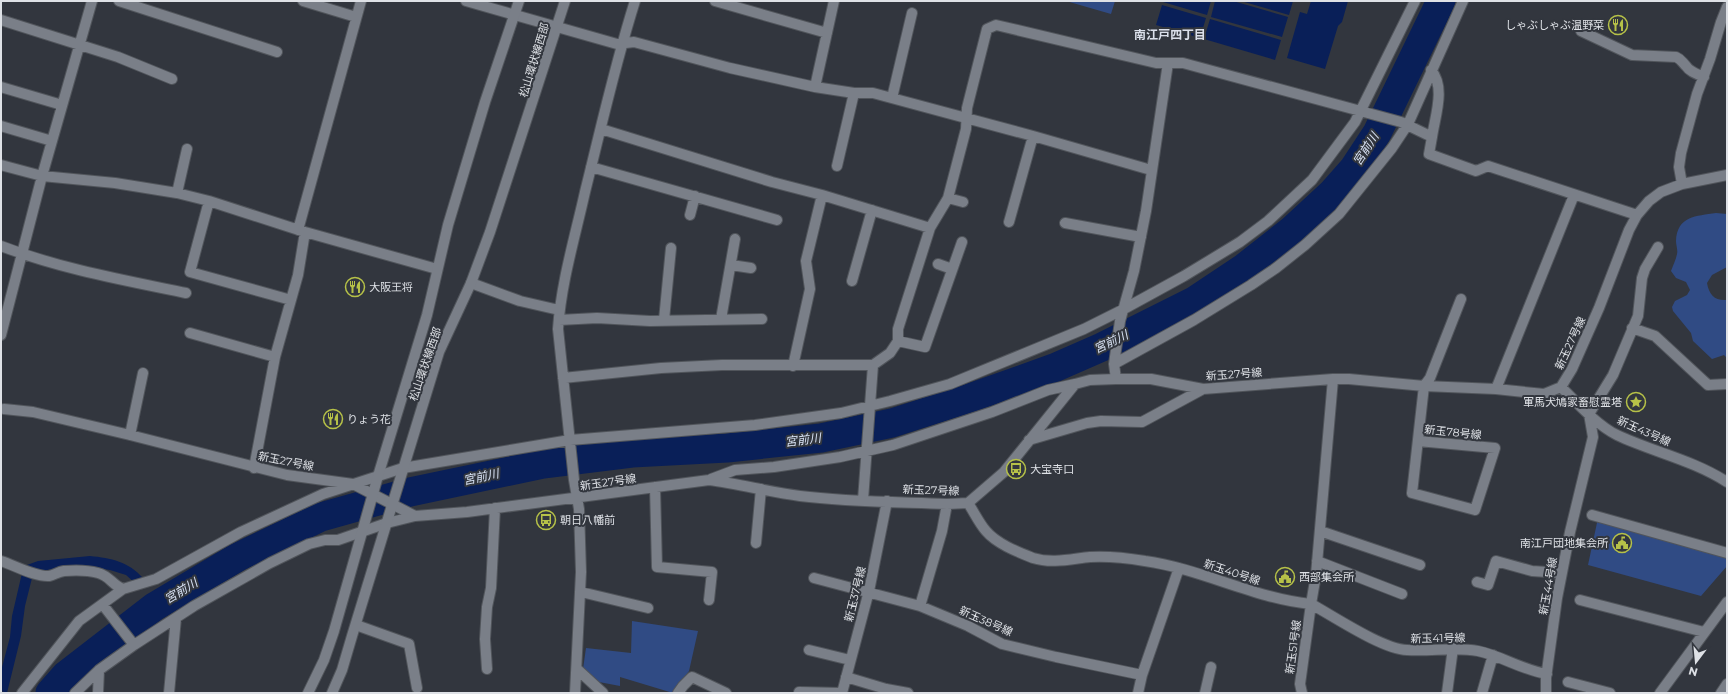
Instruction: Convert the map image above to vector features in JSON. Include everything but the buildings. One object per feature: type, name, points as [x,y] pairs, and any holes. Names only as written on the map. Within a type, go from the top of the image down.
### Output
[{"type":"street","points":[[1,335],[42,176],[92,1]]},
{"type":"street","points":[[119,1],[277,52]]},
{"type":"street","points":[[303,1],[356,17]]},
{"type":"street","points":[[254,468],[275,357],[298,275],[302,231],[360,1]]},
{"type":"street","points":[[466,1],[617,44],[634,42],[730,68],[854,93],[873,93],[1033,136],[1151,170]]},
{"type":"street","name":"松山環状線西部","points":[[308,693],[324,660],[334,631],[378,476],[427,316],[448,225],[485,102],[520,1]]},
{"type":"street","name":"松山環状線西部","points":[[332,693],[342,670],[439,352],[471,283],[495,218],[565,1]]},
{"type":"street","points":[[575,693],[578,670],[581,592],[578,498],[574,480],[563,378],[558,329],[559,315],[592,167],[622,43],[636,1]]},
{"type":"street","points":[[715,1],[827,33]]},
{"type":"street","points":[[815,86],[834,1]]},
{"type":"street","points":[[22,693],[79,621],[123,589],[156,579],[241,532],[323,494],[403,468],[571,444],[755,425],[871,408],[958,381],[1084,329],[1122,310],[1217,257],[1268,221],[1294,198],[1319,171],[1355,122],[1415,1]]},
{"type":"street","points":[[1114,364],[1194,320],[1251,285],[1276,268],[1322,231],[1357,192],[1392,148],[1463,1]]},
{"type":"street","points":[[1682,184],[1679,167],[1681,152],[1697,94],[1727,7]]},
{"type":"street","points":[[892,98],[912,12]]},
{"type":"street","points":[[1,20],[118,57],[172,79]]},
{"type":"street","points":[[563,378],[669,368],[722,365],[873,365],[890,353],[898,341],[898,329],[930,228],[948,198],[966,129],[967,108],[987,29],[996,25],[1156,63],[1183,63],[1372,113],[1404,123],[1432,137]]},
{"type":"street","points":[[1581,31],[1632,54],[1676,56],[1682,60],[1686,67],[1704,77]]},
{"type":"street","points":[[1116,378],[1114,364],[1120,321],[1134,271],[1141,237],[1168,63]]},
{"type":"street","points":[[1431,70],[1436,76],[1439,90],[1429,154],[1476,171],[1488,166],[1637,215]]},
{"type":"street","points":[[1,87],[62,105]]},
{"type":"street","points":[[837,166],[854,93]]},
{"type":"street","points":[[1,126],[52,141]]},
{"type":"street","points":[[601,129],[772,182],[822,194],[930,228]]},
{"type":"street","points":[[1009,222],[1033,136]]},
{"type":"street","points":[[177,193],[186,149]]},
{"type":"street","points":[[1,165],[42,176],[115,183],[177,193],[209,201],[302,231],[437,269]]},
{"type":"street","points":[[592,167],[777,220]]},
{"type":"street","name":"新玉27号線","points":[[2,408],[33,412],[130,435],[254,468],[287,475],[353,484],[363,490],[374,490],[392,505],[415,516],[436,516],[710,480],[801,496],[947,504],[968,503],[1004,472],[1075,384],[1090,380],[1116,378],[1151,379],[1203,389],[1333,379],[1424,386],[1496,389],[1544,394],[1561,387],[1575,363],[1599,308],[1628,230],[1637,215],[1649,201],[1661,192],[1682,184],[1727,175]]},
{"type":"street","points":[[793,366],[810,289],[806,261],[822,194]]},
{"type":"street","points":[[1496,389],[1574,195]]},
{"type":"street","points":[[690,216],[695,196]]},
{"type":"street","points":[[948,198],[963,202]]},
{"type":"street","points":[[209,201],[190,272],[291,300]]},
{"type":"street","points":[[852,281],[872,210]]},
{"type":"street","points":[[1065,223],[1141,237]]},
{"type":"street","points":[[721,319],[735,239]]},
{"type":"street","points":[[898,341],[925,347],[962,242]]},
{"type":"street","points":[[1,246],[21,254],[77,270],[186,293]]},
{"type":"street","points":[[1589,414],[1613,375],[1638,316],[1642,278],[1645,269],[1658,247]]},
{"type":"street","points":[[664,320],[671,248]]},
{"type":"street","points":[[938,264],[952,269]]},
{"type":"street","points":[[731,265],[751,268]]},
{"type":"street","points":[[471,283],[559,315],[650,321],[762,319]]},
{"type":"street","points":[[1424,386],[1430,378],[1461,299]]},
{"type":"street","points":[[1632,328],[1655,336],[1708,385],[1727,384]]},
{"type":"street","points":[[190,333],[275,357]]},
{"type":"street","points":[[863,500],[873,365]]},
{"type":"street","points":[[130,435],[143,373]]},
{"type":"street","points":[[1311,604],[1320,531],[1333,379]]},
{"type":"street","points":[[710,480],[735,470],[774,467],[840,457],[868,448],[893,445],[992,412],[1048,390],[1075,384]]},
{"type":"street","name":"新玉78号線","points":[[1418,440],[1495,448],[1475,510],[1412,493],[1424,386]]},
{"type":"street","name":"新玉43号線","points":[[1561,387],[1589,414],[1615,434],[1695,465],[1727,482]]},
{"type":"street","points":[[1029,440],[1087,422],[1142,422],[1203,389]]},
{"type":"street","name":"新玉44号線","points":[[1546,693],[1547,674],[1562,573],[1593,437],[1589,414]]},
{"type":"street","points":[[655,487],[657,567],[712,572],[709,600]]},
{"type":"street","points":[[756,543],[761,489]]},
{"type":"street","name":"新玉37号線","points":[[842,693],[869,591],[888,501]]},
{"type":"street","name":"新玉40号線","points":[[968,503],[986,531],[992,537],[1004,545],[1034,558],[1052,561],[1104,557],[1145,561],[1179,568],[1260,594],[1311,604]]},
{"type":"street","points":[[920,606],[942,531],[947,504]]},
{"type":"street","points":[[487,669],[487,607],[491,588],[495,508]]},
{"type":"street","points":[[1592,515],[1727,553]]},
{"type":"street","points":[[75,693],[133,643],[236,581],[298,549],[325,540],[338,540],[388,519],[415,516]]},
{"type":"street","points":[[1320,531],[1420,565]]},
{"type":"street","points":[[1,561],[36,574],[48,576],[62,571],[89,571],[109,577],[115,586],[123,589]]},
{"type":"street","points":[[1317,561],[1402,594]]},
{"type":"street","points":[[1477,582],[1488,585],[1496,561],[1532,571],[1562,573]]},
{"type":"street","points":[[1142,691],[1142,675],[1179,568]]},
{"type":"street","name":"新玉38号線","points":[[814,578],[869,591],[920,606],[968,626],[1002,644],[1056,658],[1142,675]]},
{"type":"street","points":[[581,592],[648,608]]},
{"type":"street","points":[[1580,600],[1704,632]]},
{"type":"street","points":[[1660,693],[1727,602]]},
{"type":"street","name":"新玉41号線","points":[[1311,604],[1380,642],[1393,647],[1406,650],[1453,648],[1468,649],[1493,655],[1526,669],[1547,674]]},
{"type":"street","name":"新玉51号線","points":[[1302,693],[1300,684],[1311,604]]},
{"type":"street","points":[[103,605],[133,643]]},
{"type":"street","points":[[169,693],[176,618]]},
{"type":"street","points":[[356,625],[409,644],[417,688]]},
{"type":"street","points":[[1447,693],[1453,648]]},
{"type":"street","points":[[809,650],[850,660]]},
{"type":"street","points":[[1482,693],[1493,655]]},
{"type":"street","points":[[1204,693],[1210,667]]},
{"type":"street","points":[[98,693],[100,670]]},
{"type":"street","points":[[578,670],[603,693]]},
{"type":"street","points":[[678,693],[692,677],[726,693]]},
{"type":"street","points":[[846,677],[886,689],[908,693]]},
{"type":"street","points":[[1568,682],[1610,693]]},
{"type":"street","points":[[1721,693],[1727,684]]},
{"type":"street","points":[[799,693],[842,693]]},
{"type":"shaded area","points":[[1066,1],[1115,1],[1111,14]]},
{"type":"shaded area","points":[[1163,1],[1211,1],[1207,15]]},
{"type":"shaded area","points":[[1215,1],[1233,1],[1288,17],[1282,37],[1211,17]]},
{"type":"shaded area","points":[[1241,1],[1293,1],[1289,15]]},
{"type":"shaded area","points":[[1311,1],[1348,1],[1342,22],[1338,26],[1325,69],[1287,58],[1300,12],[1307,14]]},
{"type":"shaded area","points":[[1162,5],[1206,18],[1200,38],[1156,25]]},
{"type":"shaded area","points":[[1210,19],[1281,40],[1275,60],[1204,39]]},
{"type":"shaded area","points":[[1716,213],[1727,214],[1727,267],[1712,275],[1707,283],[1709,291],[1713,296],[1719,299],[1727,300],[1727,358],[1724,355],[1712,359],[1693,341],[1691,333],[1673,311],[1672,307],[1675,301],[1687,295],[1690,290],[1686,282],[1676,278],[1671,271],[1677,254],[1676,241],[1680,226],[1689,219],[1701,215]]},
{"type":"shaded area","points":[[1598,518],[1727,552],[1727,566],[1701,596],[1588,565]]},
{"type":"shaded area","points":[[90,556],[119,562],[132,568],[143,578],[136,584],[126,575],[110,570],[96,568],[39,571],[32,578],[25,606],[21,636],[7,693],[1,691],[1,671],[10,637],[12,616],[22,573],[27,565],[38,561]]},
{"type":"shaded area","points":[[632,621],[698,631],[689,671],[673,693],[620,677],[620,686],[599,682],[583,669],[586,648],[631,653]]},
{"type":"waterway","name":"宮前川","points":[[50,693],[66,675],[154,607],[238,557],[321,517],[410,492],[543,464],[632,453],[727,448],[821,438],[892,423],[970,398],[1054,368],[1102,347],[1194,301],[1245,267],[1292,230],[1331,194],[1354,168],[1377,133],[1441,1]]},
{"type":"place","name":"しゃぶしゃぶ温野菜","points":[[1618,25]]},
{"type":"place","name":"大阪王将","points":[[355,287]]},
{"type":"place","name":"軍馬犬鳩家畜慰霊塔","points":[[1636,402]]},
{"type":"place","name":"りょう花","points":[[333,419]]},
{"type":"place","name":"大宝寺口","points":[[1016,469]]},
{"type":"place","name":"朝日八幡前","points":[[546,520]]},
{"type":"place","name":"南江戸団地集会所","points":[[1622,543]]},
{"type":"place","name":"西部集会所","points":[[1285,577]]},
{"type":"district","name":"南江戸四丁目","points":[[1170,35]]}]
